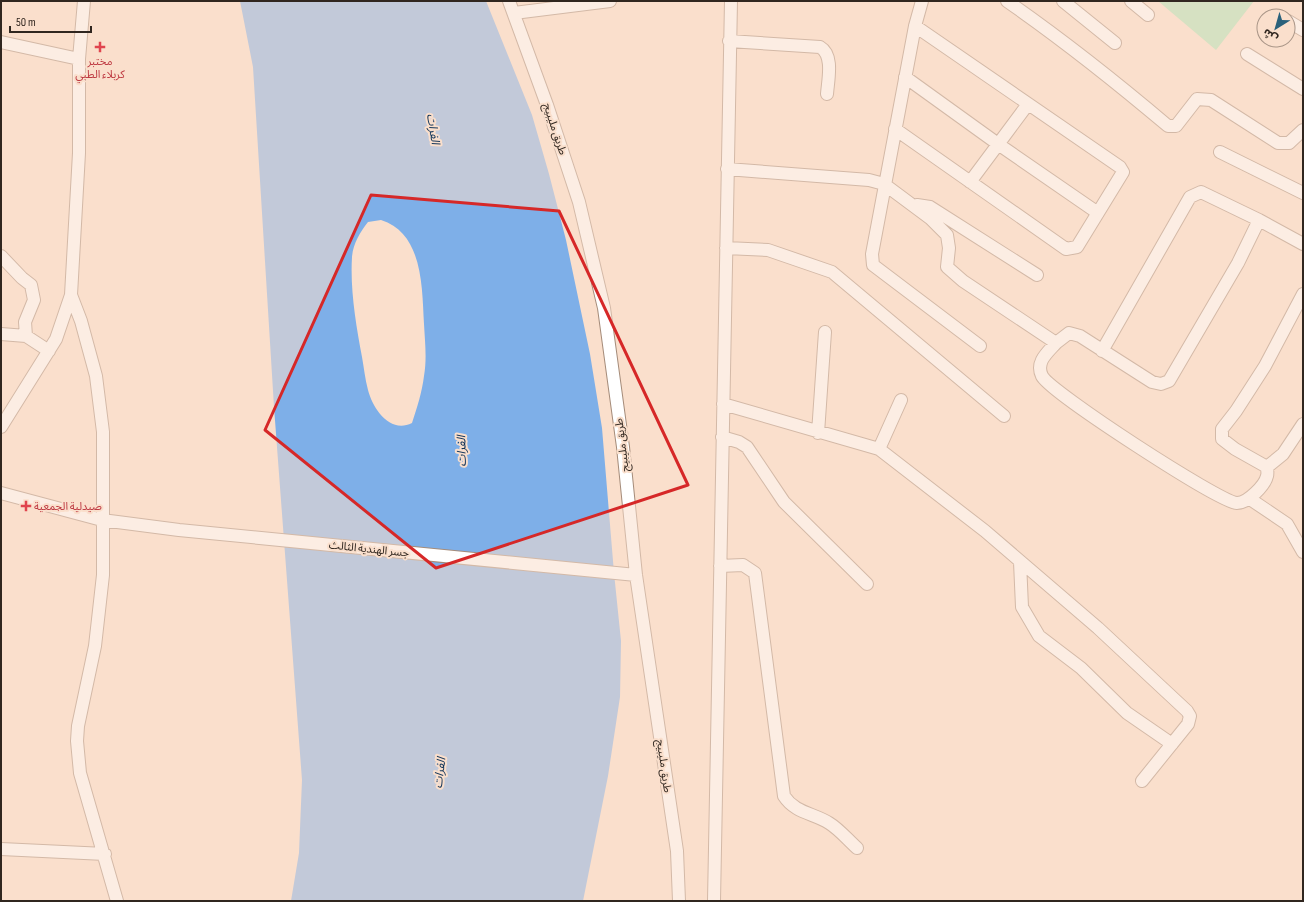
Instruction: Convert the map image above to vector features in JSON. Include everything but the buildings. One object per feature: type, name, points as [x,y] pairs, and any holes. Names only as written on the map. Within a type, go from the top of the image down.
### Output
[{"type":"street","points":[[79,1],[82,24]]},
{"type":"street","points":[[1,427],[56,339],[71,295],[79,153],[79,59],[84,1]]},
{"type":"street","name":"طريق مليبيج","points":[[509,1],[547,105],[579,202],[604,308],[623,447],[636,575],[677,851],[679,901]]},
{"type":"street","points":[[514,14],[610,1]]},
{"type":"street","points":[[714,901],[730,1]]},
{"type":"street","points":[[922,1],[915,26],[884,184],[872,254],[873,265],[980,346]]},
{"type":"street","points":[[1007,1],[1042,25],[1168,126],[1176,126],[1197,99],[1205,98],[1211,100],[1278,143],[1289,143],[1303,130]]},
{"type":"street","points":[[1064,1],[1115,43]]},
{"type":"street","points":[[1131,1],[1148,15]]},
{"type":"street","points":[[895,129],[1066,249],[1077,247],[1123,172],[1120,167],[915,26]]},
{"type":"street","points":[[729,41],[820,47],[825,49],[829,58],[827,94]]},
{"type":"street","points":[[1,42],[79,59]]},
{"type":"street","points":[[1247,54],[1303,89]]},
{"type":"street","points":[[905,77],[1098,213]]},
{"type":"street","points":[[970,182],[1028,104]]},
{"type":"street","points":[[1220,152],[1303,193]]},
{"type":"street","points":[[727,170],[869,180],[884,184],[931,219],[947,235],[949,248],[947,267],[963,281],[1056,343]]},
{"type":"street","points":[[1102,351],[1190,197],[1201,192],[1259,220],[1303,244]]},
{"type":"street","points":[[912,204],[930,207],[1037,275]]},
{"type":"street","points":[[1259,220],[1238,262],[1169,381],[1161,384],[1152,382],[1080,336],[1069,333],[1056,343],[1042,358],[1040,369],[1043,377],[1075,404],[1180,474],[1224,498],[1238,503],[1250,499],[1267,477],[1267,467]]},
{"type":"street","points":[[726,248],[768,250],[832,272],[1004,416]]},
{"type":"street","points":[[1,256],[31,285],[34,300],[25,322],[26,336]]},
{"type":"street","points":[[1267,467],[1235,449],[1222,439],[1222,429],[1236,411],[1265,366],[1303,294]]},
{"type":"street","points":[[71,295],[90,348],[101,403],[103,432],[103,575],[100,610],[77,741],[80,773],[105,854],[117,901]]},
{"type":"street","points":[[818,433],[825,332]]},
{"type":"street","points":[[1,334],[26,336],[49,351]]},
{"type":"street","points":[[879,449],[901,400]]},
{"type":"street","points":[[723,404],[818,433],[879,449],[985,531],[1098,628],[1187,710],[1190,716],[1188,724],[1142,782]]},
{"type":"street","points":[[1267,467],[1284,454],[1303,424]]},
{"type":"street","points":[[722,437],[739,442],[747,447],[784,502],[867,584]]},
{"type":"street","name":"جسر الهندية الثالث","points":[[1,493],[102,520],[179,530],[636,575]]},
{"type":"street","points":[[1250,499],[1287,524],[1303,552]]},
{"type":"street","points":[[1020,562],[1022,607],[1039,636],[1081,668],[1128,713],[1172,744]]},
{"type":"street","points":[[720,566],[743,565],[756,573],[784,796],[796,809],[829,823],[857,848]]},
{"type":"street","points":[[1,849],[105,854]]},
{"type":"highlighted area","points":[[371,195],[559,211],[688,485],[436,568],[265,430]]},
{"type":"green space","points":[[1158,1],[1254,1],[1216,50]]},
{"type":"water","name":"الفرات","points":[[240,1],[486,1],[532,115],[566,240],[590,354],[602,428],[621,641],[620,697],[608,776],[583,901],[291,901],[299,853],[302,780],[274,407],[253,67]],"holes":[[[381,220],[395,227],[405,237],[413,249],[418,263],[421,278],[426,357],[422,388],[412,423],[404,426],[397,425],[384,418],[378,412],[370,397],[358,333],[352,282],[352,257],[355,243],[368,222]]]},
{"type":"place","name":"مختبر كربلاء الطبي","points":[[100,47]]},
{"type":"place","name":"صيدلية الجمعية","points":[[26,506]]}]
